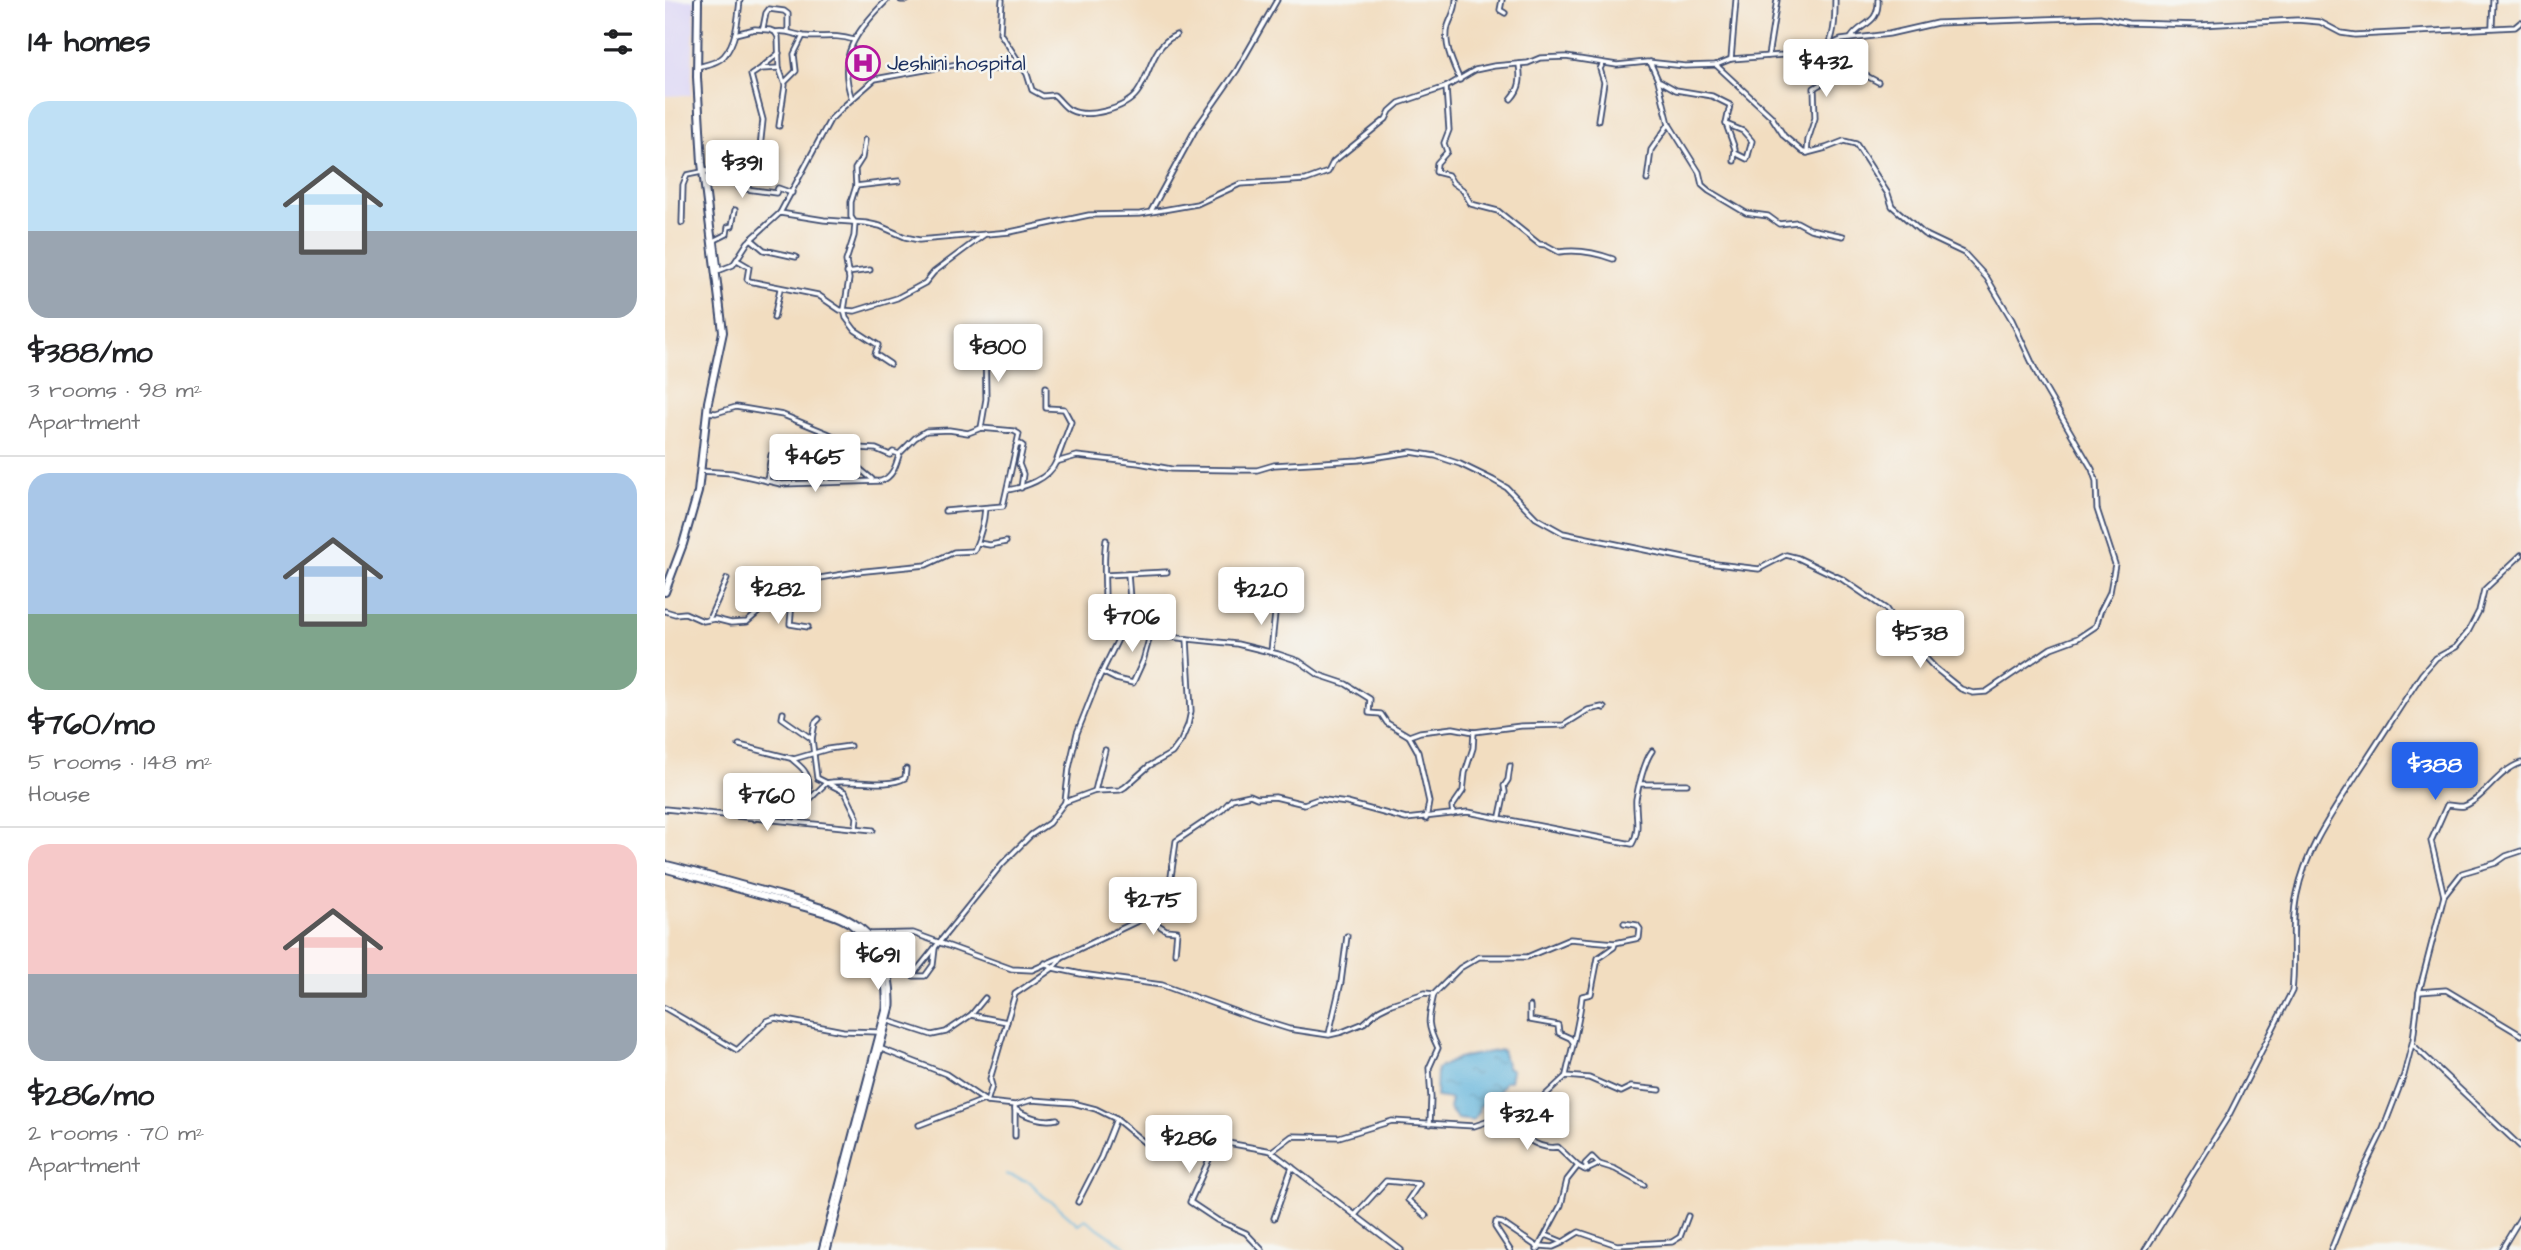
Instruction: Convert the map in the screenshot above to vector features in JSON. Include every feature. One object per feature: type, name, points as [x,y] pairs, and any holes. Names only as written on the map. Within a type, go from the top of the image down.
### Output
[{"type":"main road","points":[[665,592],[690,522],[701,471],[707,412],[723,332],[702,172],[697,67],[698,0]]},
{"type":"main road","points":[[665,866],[817,905],[849,918],[880,948],[892,992],[889,1021],[822,1250]]},
{"type":"main road","points":[[665,866],[817,911],[848,923],[865,938],[885,969],[887,1005],[879,1048],[827,1250]]},
{"type":"street","points":[[697,67],[722,58],[735,34],[740,0]]},
{"type":"street","points":[[852,99],[845,63],[854,40],[868,18],[887,0]]},
{"type":"street","points":[[901,0],[907,0]]},
{"type":"street","points":[[1002,0],[1000,33],[1036,93],[1043,96],[1054,94],[1071,111],[1100,113],[1125,104],[1137,93],[1166,40],[1176,36]]},
{"type":"street","points":[[1150,212],[1195,130],[1237,70],[1277,0]]},
{"type":"street","points":[[1456,0],[1448,26],[1447,41],[1448,52],[1460,80]]},
{"type":"street","points":[[1501,0],[1500,10],[1505,13]]},
{"type":"street","points":[[1731,59],[1735,0]]},
{"type":"street","points":[[1768,56],[1777,0]]},
{"type":"street","points":[[1829,45],[1835,30],[1835,0]]},
{"type":"street","points":[[1850,39],[1856,31],[1872,21],[1878,8],[1878,0]]},
{"type":"street","points":[[2491,26],[2493,0]]},
{"type":"street","points":[[763,29],[765,13],[772,10],[786,12],[788,31]]},
{"type":"street","points":[[780,213],[880,226],[919,240],[1010,232],[1090,215],[1131,215],[1197,204],[1240,184],[1306,180],[1328,172],[1333,162],[1386,119],[1399,103],[1446,87],[1475,69],[1520,64],[1540,58],[1566,57],[1617,65],[1650,62],[1685,66],[1716,65],[1731,59],[1768,56],[1937,23],[2100,17],[2128,23],[2200,25],[2297,20],[2320,22],[2341,33],[2355,35],[2440,32],[2491,26],[2515,27],[2521,22]]},
{"type":"street","points":[[735,34],[763,29],[775,33],[788,31],[803,36],[835,35],[854,40]]},
{"type":"street","points":[[775,33],[779,68],[785,82],[779,126]]},
{"type":"street","points":[[785,82],[796,72],[794,54],[803,36]]},
{"type":"street","points":[[759,157],[763,120],[751,75],[779,53]]},
{"type":"street","points":[[1650,62],[1658,80],[1669,124],[1699,172],[1702,185],[1720,199],[1746,213],[1768,216],[1779,224],[1797,222],[1810,229],[1843,236]]},
{"type":"street","points":[[1598,120],[1604,82],[1600,69],[1603,63]]},
{"type":"street","points":[[735,210],[732,226],[728,227],[727,234],[715,240],[717,271],[728,268],[737,260],[751,239],[780,213],[830,120],[875,79],[957,64],[995,69],[1021,67]]},
{"type":"street","points":[[1511,99],[1519,90],[1520,64]]},
{"type":"street","points":[[1807,153],[1815,118],[1814,88],[1856,64],[1863,74],[1878,82]]},
{"type":"street","points":[[1716,65],[1771,116],[1784,136],[1807,153]]},
{"type":"street","points":[[760,69],[779,68]]},
{"type":"street","points":[[1658,80],[1676,90],[1712,96],[1730,105],[1725,124],[1735,153],[1734,161]]},
{"type":"street","points":[[1446,87],[1449,130],[1444,143],[1447,152],[1437,163],[1436,172],[1448,175],[1453,183],[1463,190],[1471,204],[1498,211],[1539,244],[1559,252],[1570,249],[1587,250],[1613,259]]},
{"type":"street","points":[[1647,180],[1651,150],[1669,124]]},
{"type":"street","points":[[1725,124],[1743,131],[1752,141],[1747,159],[1735,153]]},
{"type":"street","points":[[865,139],[862,158],[855,170],[856,186],[851,202],[851,218],[855,223],[846,261],[848,287],[844,310],[846,318],[855,330],[879,345],[874,354],[890,364]]},
{"type":"street","points":[[1056,462],[1077,456],[1171,469],[1257,470],[1274,465],[1350,461],[1411,452],[1436,456],[1460,464],[1507,488],[1536,518],[1563,533],[1708,563],[1759,569],[1786,555],[1798,558],[1842,579],[1886,609],[1902,633],[1935,668],[1961,690],[1986,692],[2051,648],[2078,639],[2096,626],[2110,592],[2115,564],[2097,509],[2096,481],[2092,469],[2040,380],[2012,320],[1987,278],[1964,253],[1924,234],[1892,206],[1888,194],[1856,144],[1844,141],[1807,153]]},
{"type":"street","points":[[682,223],[684,178],[687,175],[751,162],[759,157],[774,160]]},
{"type":"street","points":[[729,166],[729,179],[737,180],[739,188],[776,193],[778,188],[792,193]]},
{"type":"street","points":[[856,186],[899,181]]},
{"type":"street","points":[[737,260],[749,267],[749,281],[818,295],[844,310],[855,311],[907,293],[925,283],[934,272],[986,233]]},
{"type":"street","points":[[751,239],[764,250],[796,257]]},
{"type":"street","points":[[847,273],[870,271]]},
{"type":"street","points":[[774,318],[780,289]]},
{"type":"street","points":[[981,428],[986,399],[985,337]]},
{"type":"street","points":[[1008,490],[1021,488],[1053,469],[1056,462],[1070,422],[1064,410],[1046,408],[1046,387]]},
{"type":"street","points":[[707,412],[716,413],[736,407],[783,415],[857,448],[876,449],[890,455],[893,452],[899,454]]},
{"type":"street","points":[[701,471],[732,473],[781,484],[887,479],[893,472],[899,454],[926,431],[968,432],[981,428],[1017,432],[1019,434],[1003,506],[944,511]]},
{"type":"street","points":[[827,481],[833,460],[843,455],[848,444]]},
{"type":"street","points":[[1016,446],[1023,446],[1019,464],[1023,474],[1021,488]]},
{"type":"street","points":[[767,481],[771,455],[783,454]]},
{"type":"street","points":[[843,455],[872,479]]},
{"type":"street","points":[[665,611],[685,613],[703,621],[709,619],[747,622],[773,596],[793,592],[802,583],[814,579],[926,565],[954,552],[974,551],[983,525],[985,508]]},
{"type":"street","points":[[1106,540],[1105,600],[1154,632],[1187,639],[1237,644],[1271,652],[1299,661],[1319,676],[1346,684],[1370,699],[1369,713],[1381,714],[1387,723],[1409,736],[1418,752],[1429,802],[1426,818]]},
{"type":"street","points":[[978,542],[990,545],[1006,542]]},
{"type":"street","points":[[2145,1250],[2229,1115],[2292,990],[2295,970],[2293,923],[2297,893],[2306,860],[2326,823],[2422,674],[2436,658],[2456,647],[2479,611],[2484,590],[2521,555]]},
{"type":"street","points":[[1105,575],[1167,572]]},
{"type":"street","points":[[913,975],[1002,864],[1031,835],[1049,823],[1065,802],[1074,740],[1128,614],[1128,573]]},
{"type":"street","points":[[709,619],[727,579]]},
{"type":"street","points":[[793,592],[790,624],[808,627]]},
{"type":"street","points":[[1271,652],[1276,604],[1274,597]]},
{"type":"street","points":[[1102,672],[1133,683],[1165,605]]},
{"type":"street","points":[[1065,802],[1095,791],[1120,790],[1149,766],[1172,753],[1184,736],[1191,711],[1187,639]]},
{"type":"street","points":[[1409,736],[1453,728],[1474,732],[1521,726],[1564,725],[1588,709],[1604,708]]},
{"type":"street","points":[[783,713],[782,718],[812,739]]},
{"type":"street","points":[[819,719],[814,726],[812,739],[815,775],[845,792],[857,817],[856,828]]},
{"type":"street","points":[[1453,814],[1452,807],[1462,791],[1473,748],[1474,732]]},
{"type":"street","points":[[739,745],[784,755],[807,774],[809,789],[806,803],[802,816],[796,822]]},
{"type":"street","points":[[790,758],[850,747]]},
{"type":"street","points":[[1095,791],[1105,751]]},
{"type":"street","points":[[868,934],[910,933],[937,946],[1012,969],[1032,970],[1146,917],[1163,899],[1170,884],[1176,841],[1237,797],[1250,795],[1261,799],[1275,797],[1304,804],[1318,799],[1347,803],[1406,819],[1468,812],[1632,844],[1639,818],[1636,799],[1646,759],[1651,751]]},
{"type":"street","points":[[2444,896],[2431,841],[2447,805],[2462,807],[2478,797],[2508,768],[2521,763]]},
{"type":"street","points":[[1499,817],[1510,766]]},
{"type":"street","points":[[806,803],[826,783],[895,782],[905,778],[906,769]]},
{"type":"street","points":[[1641,784],[1687,784]]},
{"type":"street","points":[[754,819],[756,800]]},
{"type":"street","points":[[665,809],[873,831]]},
{"type":"street","points":[[2332,1250],[2404,1075],[2412,1044],[2419,992],[2444,896],[2462,873],[2470,873],[2521,851]]},
{"type":"street","points":[[1146,917],[1166,930],[1177,931],[1175,953]]},
{"type":"street","points":[[1430,1124],[1429,1068],[1437,1048],[1429,1032],[1428,1021],[1434,994],[1460,968],[1479,957],[1527,957],[1570,939],[1615,943],[1636,939],[1640,935],[1637,925],[1624,923]]},
{"type":"street","points":[[1329,1035],[1341,982],[1347,936]]},
{"type":"street","points":[[1272,1151],[1291,1136],[1339,1137],[1392,1121],[1474,1126],[1514,1113],[1539,1101],[1566,1076],[1573,1042],[1577,1037],[1583,996],[1591,994],[1598,958],[1614,947],[1615,943]]},
{"type":"street","points":[[885,969],[925,976],[933,965],[937,946]]},
{"type":"street","points":[[919,1125],[986,1101],[992,1086],[992,1070],[1015,995],[1055,966],[1059,958]]},
{"type":"street","points":[[1051,961],[1055,966]]},
{"type":"street","points":[[1045,963],[1081,974],[1162,985],[1276,1025],[1329,1035],[1364,1023],[1391,1004],[1425,993],[1434,994]]},
{"type":"street","points":[[2419,992],[2446,990],[2521,1035]]},
{"type":"street","points":[[889,1021],[932,1035],[946,1031],[971,1015],[985,998]]},
{"type":"street","points":[[1530,1006],[1530,1020],[1557,1025],[1559,1033],[1573,1042]]},
{"type":"street","points":[[665,1008],[737,1050],[767,1021],[775,1018],[843,1031],[881,1032]]},
{"type":"street","points":[[971,1015],[1007,1023]]},
{"type":"street","points":[[2412,1044],[2521,1147]]},
{"type":"street","points":[[879,1048],[946,1074],[986,1101],[1015,1107],[1048,1121],[1057,1119]]},
{"type":"street","points":[[1566,1076],[1589,1078],[1621,1092],[1631,1087],[1660,1090]]},
{"type":"street","points":[[1015,1107],[1032,1100],[1073,1103],[1116,1119],[1151,1148],[1211,1155]]},
{"type":"street","points":[[1015,1107],[1015,1136]]},
{"type":"street","points":[[1514,1113],[1514,1123],[1518,1130],[1546,1148],[1558,1147],[1578,1166],[1588,1170]]},
{"type":"street","points":[[1078,1202],[1101,1157],[1116,1119]]},
{"type":"street","points":[[1262,1250],[1246,1233],[1217,1220],[1190,1202],[1219,1143],[1272,1151],[1401,1250]]},
{"type":"street","points":[[1588,1170],[1585,1164],[1592,1157],[1599,1164],[1615,1169],[1643,1185]]},
{"type":"street","points":[[1588,1170],[1599,1164]]},
{"type":"street","points":[[1539,1248],[1561,1205],[1567,1180],[1578,1166]]},
{"type":"street","points":[[1274,1218],[1292,1167]]},
{"type":"street","points":[[1355,1215],[1386,1181],[1419,1184],[1409,1200],[1426,1216]]},
{"type":"street","points":[[1510,1250],[1495,1227],[1496,1222],[1502,1223],[1539,1248],[1553,1247],[1579,1232],[1617,1245],[1676,1241],[1688,1216]]},
{"type":"street","points":[[2501,1250],[2521,1217]]},
{"type":"street","points":[[1546,1235],[1563,1242]]},
{"type":"shaded area","points":[[665,0],[695,0],[691,95],[665,96]]},
{"type":"water","points":[[1502,1050],[1507,1067],[1512,1070],[1510,1081],[1505,1081],[1498,1093],[1479,1107],[1480,1111],[1473,1121],[1458,1119],[1449,1109],[1451,1099],[1436,1097],[1437,1069],[1458,1058]]},
{"type":"waterway","points":[[1006,1174],[1030,1182],[1045,1198],[1078,1224],[1085,1219],[1130,1250]]},
{"type":"place","name":"Jeshini hospital","points":[[863,63]]}]
